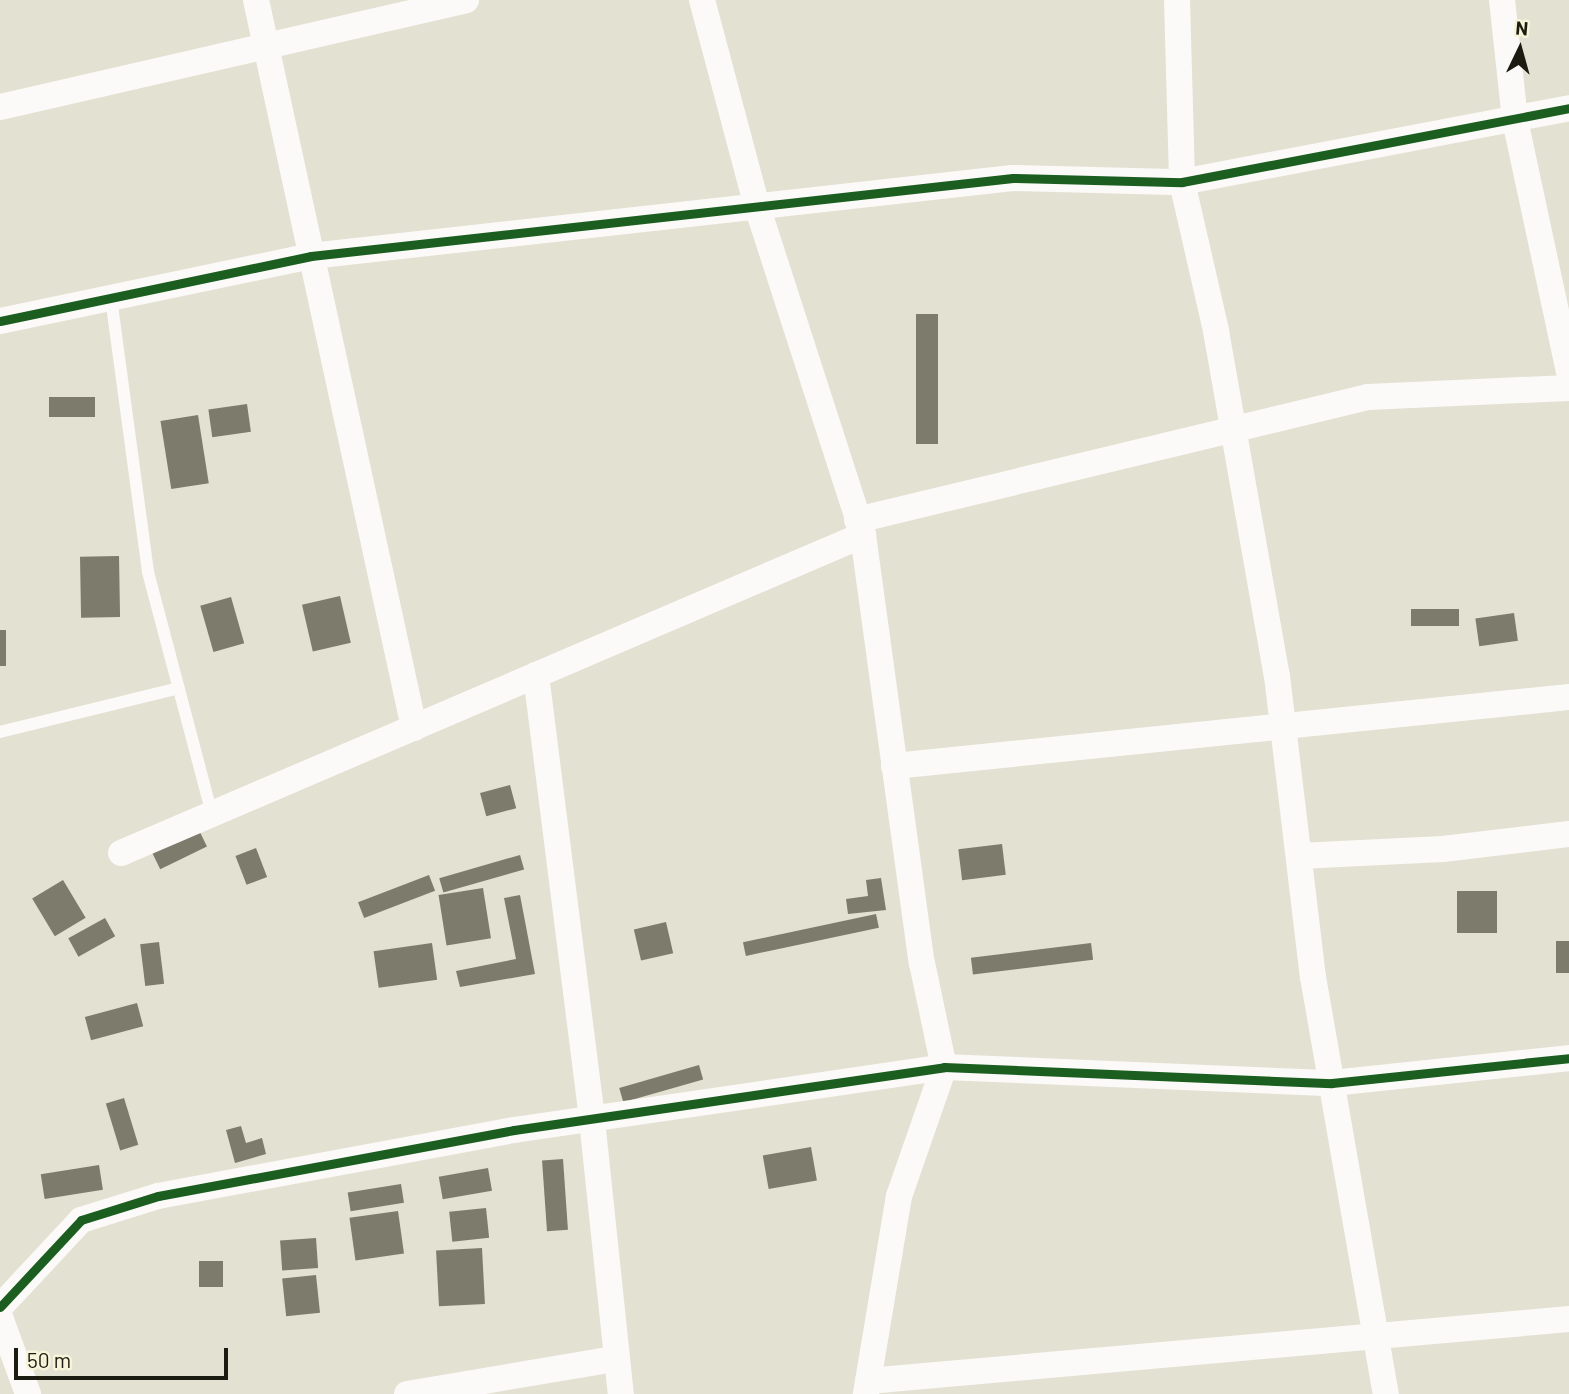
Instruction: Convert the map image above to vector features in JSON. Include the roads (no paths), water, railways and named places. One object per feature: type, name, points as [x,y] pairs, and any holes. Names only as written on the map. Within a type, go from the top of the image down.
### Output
[{"type":"street","points":[[256,0],[414,728]]},
{"type":"street","points":[[0,107],[466,0]]},
{"type":"street","points":[[702,0],[756,203],[860,527],[922,963],[944,1068],[899,1196],[867,1387],[1376,1334],[1569,1319]]},
{"type":"street","points":[[1177,0],[1182,182],[1233,429],[1283,727],[1332,1083],[1386,1394]]},
{"type":"street","points":[[1502,0],[1515,120],[1569,372]]},
{"type":"street","points":[[0,321],[312,256],[756,203],[1013,178],[1182,182],[1569,108]]},
{"type":"street","points":[[121,853],[536,675],[860,527],[1233,429],[1368,397],[1569,388]]},
{"type":"street","points":[[536,675],[592,1120],[615,1359],[621,1394]]},
{"type":"street","points":[[894,766],[1569,697]]},
{"type":"street","points":[[1299,856],[1443,849],[1569,834]]},
{"type":"street","points":[[0,1307],[81,1220],[158,1196],[514,1130],[944,1068],[1332,1083],[1569,1058]]},
{"type":"street","points":[[0,1317],[28,1394]]},
{"type":"street","points":[[407,1394],[615,1359]]},
{"type":"lane","points":[[111,298],[148,572],[212,815]]},
{"type":"lane","points":[[0,732],[179,688]]}]
